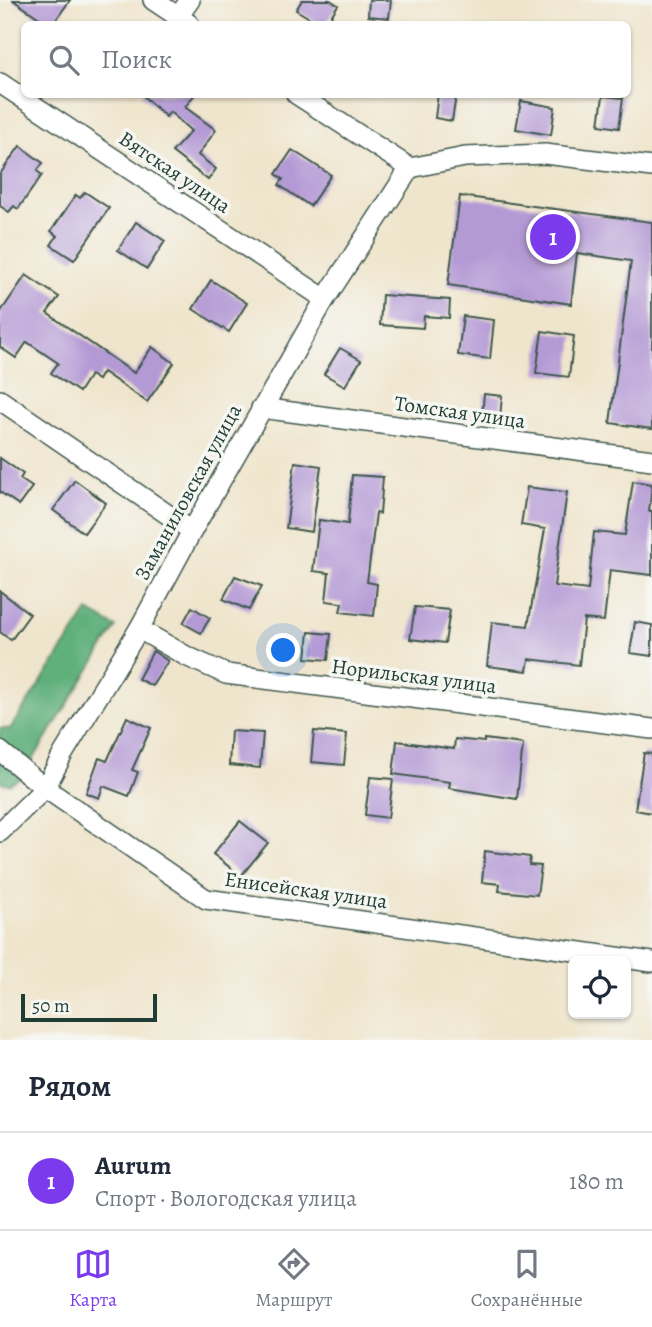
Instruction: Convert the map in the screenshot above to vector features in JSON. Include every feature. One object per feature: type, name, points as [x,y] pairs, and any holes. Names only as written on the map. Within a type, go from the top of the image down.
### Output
[{"type":"street","points":[[153,0],[183,21],[190,0]]},
{"type":"street","name":"Вятская улица","points":[[0,83],[21,97]]},
{"type":"street","name":"Вятская улица","points":[[23,98],[325,299]]},
{"type":"street","points":[[302,98],[410,168],[465,157],[545,154],[652,167]]},
{"type":"street","name":"Заманиловская улица","points":[[0,832],[45,788],[139,629],[261,408],[325,299],[410,168]]},
{"type":"street","points":[[0,400],[192,531]]},
{"type":"street","name":"Томская улица","points":[[261,408],[652,460]]},
{"type":"street","name":"Норильская улица","points":[[139,629],[186,656],[226,674],[652,729]]},
{"type":"street","name":"Енисейская улица","points":[[0,751],[45,788],[206,899],[652,962]]},
{"type":"green space","points":[[88,611],[116,627],[22,777],[9,784],[0,782],[0,728],[10,729]]},
{"type":"building","points":[[13,0],[70,0],[55,21],[44,21]]},
{"type":"building","points":[[302,0],[330,0],[338,5],[328,21],[315,21],[296,10]]},
{"type":"building","points":[[369,0],[391,0],[389,18],[368,16]]},
{"type":"building","points":[[145,98],[192,98],[185,107],[216,130],[198,155],[216,169],[208,180],[172,152],[191,131],[170,112],[166,117]]},
{"type":"building","points":[[438,98],[456,98],[452,121],[435,118]]},
{"type":"building","points":[[603,98],[623,98],[619,128],[599,125]]},
{"type":"building","points":[[521,101],[555,107],[551,135],[516,129]]},
{"type":"building","points":[[20,146],[43,163],[37,171],[42,175],[18,209],[14,206],[9,212],[0,206],[0,174]]},
{"type":"building","points":[[292,150],[331,175],[310,206],[279,185],[283,179],[276,174]]},
{"type":"building","points":[[85,192],[109,208],[74,260],[51,245],[57,236],[51,231],[76,195],[80,198]]},
{"type":"building","points":[[460,196],[652,222],[652,429],[610,423],[631,261],[577,253],[571,304],[448,285]]},
{"type":"building","points":[[136,222],[165,241],[147,269],[118,250]]},
{"type":"building","points":[[26,275],[59,297],[47,313],[134,373],[152,347],[174,363],[147,402],[103,372],[98,380],[90,375],[79,392],[51,373],[58,363],[27,342],[16,358],[0,347],[0,313]]},
{"type":"building","points":[[211,280],[247,303],[229,332],[193,309]]},
{"type":"building","points":[[382,295],[450,300],[449,318],[424,316],[423,328],[380,325]]},
{"type":"building","points":[[463,316],[494,320],[490,359],[458,355]]},
{"type":"building","points":[[542,331],[574,336],[569,377],[536,373]]},
{"type":"building","points":[[340,348],[361,360],[345,386],[324,374]]},
{"type":"building","points":[[484,394],[502,396],[500,418],[482,416]]},
{"type":"building","points":[[0,458],[23,474],[20,479],[32,487],[19,505],[0,492]]},
{"type":"building","points":[[295,462],[321,466],[312,532],[286,528]]},
{"type":"building","points":[[352,475],[383,477],[380,514],[376,513],[367,582],[377,584],[374,616],[340,612],[342,603],[326,601],[329,573],[313,571],[319,520],[348,524]]},
{"type":"building","points":[[75,480],[106,503],[84,533],[53,510]]},
{"type":"building","points":[[633,481],[652,484],[649,511],[652,511],[652,575],[610,570],[604,621],[584,619],[579,665],[529,659],[527,671],[487,666],[492,622],[528,626],[545,529],[521,525],[527,487],[567,492],[554,586],[588,590],[594,532],[625,535]]},
{"type":"building","points":[[235,576],[262,586],[249,610],[223,599]]},
{"type":"building","points":[[0,591],[30,614],[11,640],[0,632]]},
{"type":"building","points":[[192,607],[210,618],[201,633],[183,623]]},
{"type":"building","points":[[415,607],[450,610],[445,643],[410,639]]},
{"type":"building","points":[[635,622],[652,625],[652,656],[630,653]]},
{"type":"building","points":[[309,632],[331,634],[328,660],[306,658]]},
{"type":"building","points":[[153,651],[168,661],[152,686],[138,679]]},
{"type":"building","points":[[127,717],[151,728],[132,770],[138,772],[129,796],[103,786],[99,798],[86,793],[99,758],[107,761]]},
{"type":"building","points":[[231,731],[263,733],[260,768],[229,765]]},
{"type":"building","points":[[314,731],[347,734],[344,765],[311,762]]},
{"type":"building","points":[[455,739],[484,742],[484,739],[523,744],[517,799],[449,788],[450,782],[393,774],[397,741],[454,749]]},
{"type":"building","points":[[644,753],[652,754],[652,813],[635,810]]},
{"type":"building","points":[[370,777],[393,779],[388,818],[365,815]]},
{"type":"building","points":[[240,821],[268,843],[241,876],[213,854]]},
{"type":"building","points":[[485,851],[530,857],[529,865],[541,866],[537,895],[499,891],[500,884],[482,882]]},
{"type":"place","name":"Aurum","points":[[553,237]]}]
